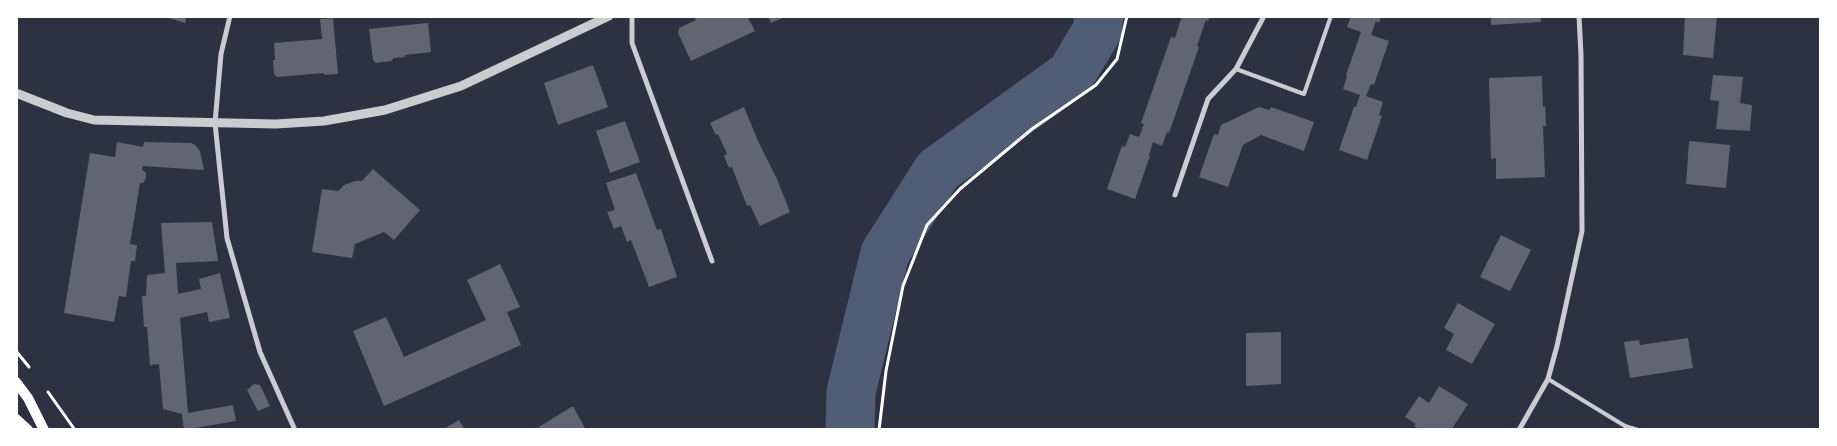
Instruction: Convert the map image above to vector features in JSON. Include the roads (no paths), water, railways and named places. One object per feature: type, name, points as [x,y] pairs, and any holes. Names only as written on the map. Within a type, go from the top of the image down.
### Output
[{"type":"main road","points":[[16,382],[28,398],[44,430]]},
{"type":"main road","points":[[16,419],[28,430]]},
{"type":"street","points":[[230,16],[221,54],[215,123],[227,238],[260,352],[295,430]]},
{"type":"street","points":[[16,93],[94,120],[276,124],[324,121],[385,110],[461,86],[609,16]]},
{"type":"street","points":[[632,16],[632,43],[712,261]]},
{"type":"street","points":[[1175,194],[1208,99],[1236,69],[1264,16]]},
{"type":"street","points":[[1520,430],[1548,379],[1582,231],[1579,16]]},
{"type":"lane","points":[[1236,69],[1304,94],[1331,16]]},
{"type":"lane","points":[[1548,379],[1625,426],[1638,430]]},
{"type":"waterway","points":[[850,430],[851,392],[885,253],[938,170],[1071,74],[1097,31],[1099,16]]}]
